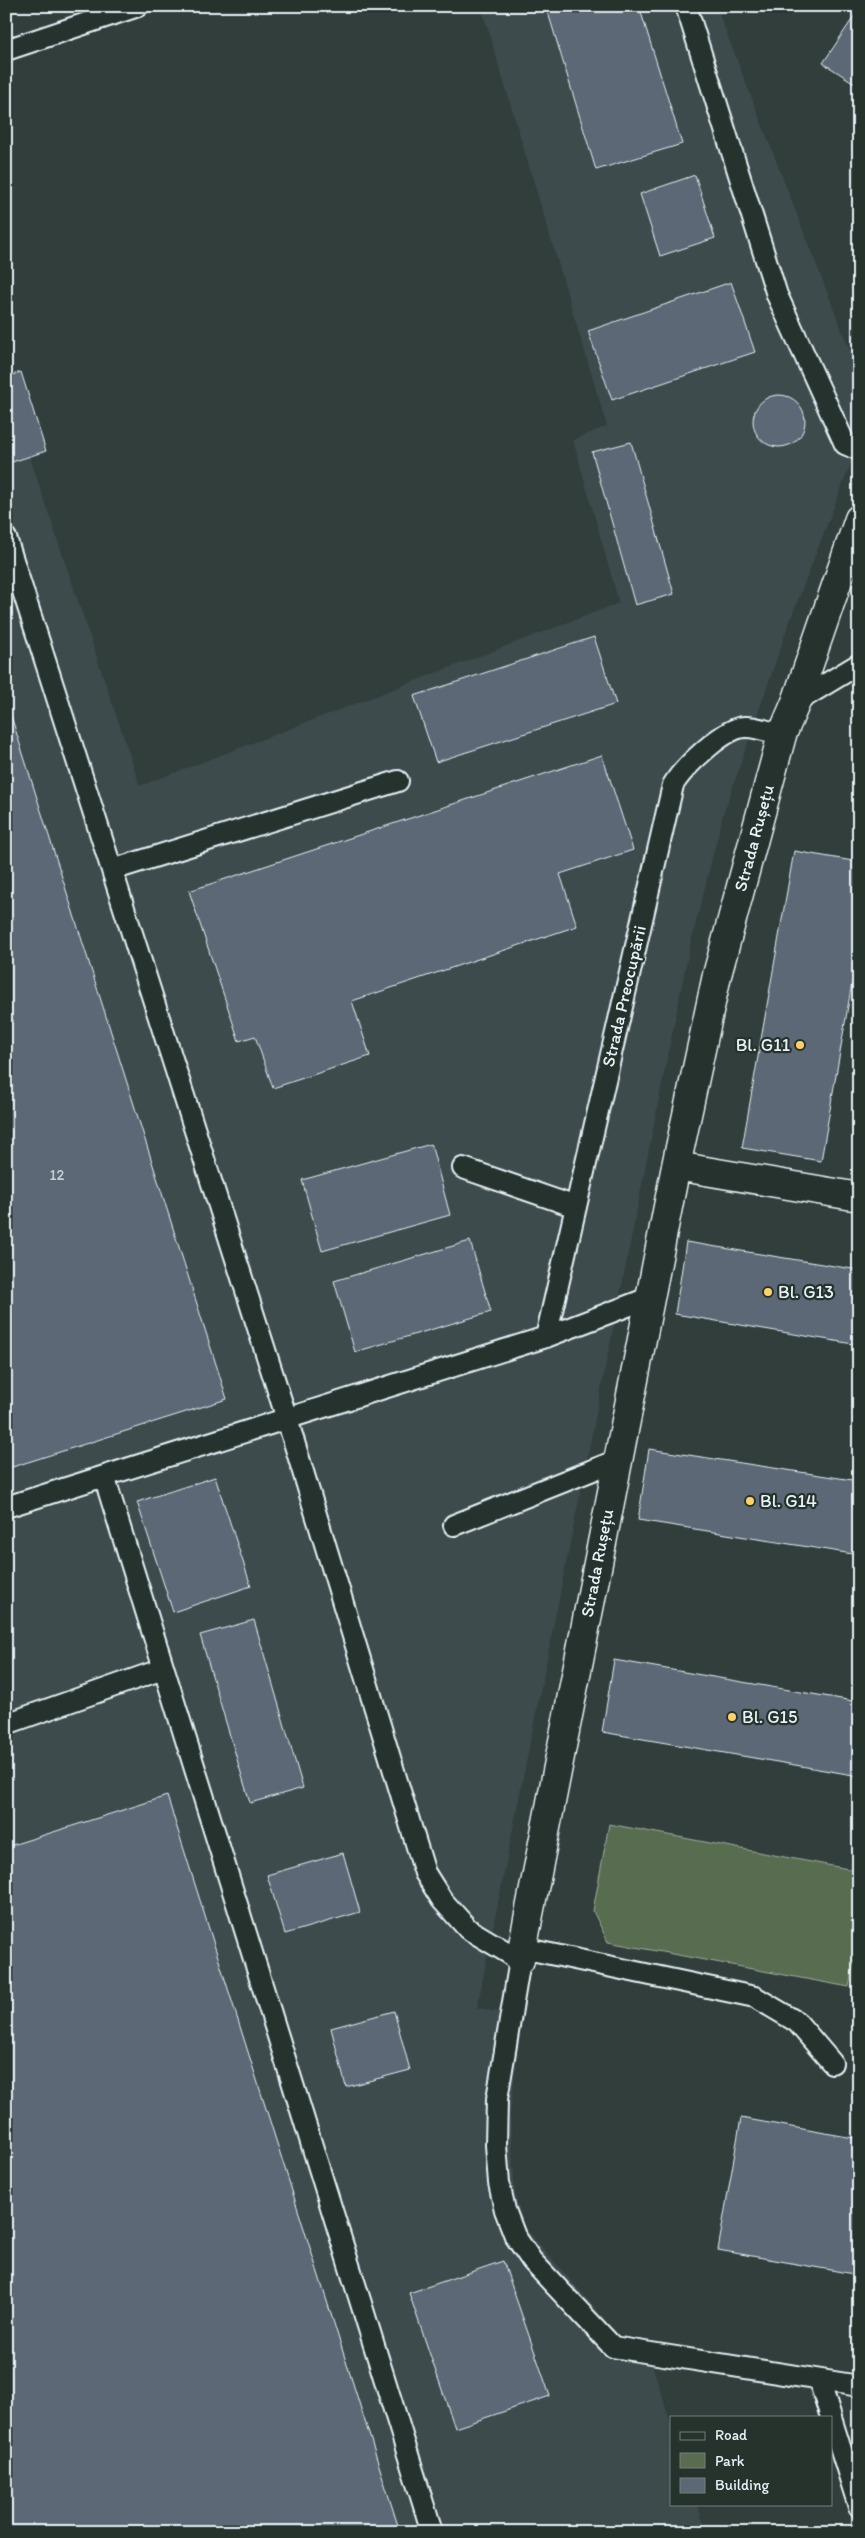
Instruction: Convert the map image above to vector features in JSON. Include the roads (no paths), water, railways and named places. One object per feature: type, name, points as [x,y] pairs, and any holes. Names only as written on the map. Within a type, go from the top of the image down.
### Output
[{"type":"street","name":"Strada Rușețu","points":[[521,1954],[676,1166],[717,975],[782,734],[796,702],[859,519]]},
{"type":"street","points":[[676,1166],[859,1197]]},
{"type":"lane","points":[[6,50],[138,6]]},
{"type":"lane","points":[[686,6],[776,295],[846,444],[859,450]]},
{"type":"lane","points":[[6,538],[287,1419],[426,1873],[442,1900],[468,1930],[521,1954],[756,1997],[797,2022],[832,2063]]},
{"type":"lane","points":[[796,702],[859,664]]},
{"type":"lane","name":"Strada Preocupării","points":[[546,1337],[673,785],[688,765],[732,729],[745,726],[782,734]]},
{"type":"lane","points":[[112,870],[398,781]]},
{"type":"lane","points":[[463,1168],[576,1207]]},
{"type":"lane","points":[[6,1507],[546,1337],[651,1297]]},
{"type":"lane","points":[[454,1525],[618,1460]]},
{"type":"lane","points":[[104,1476],[162,1669],[432,2532]]},
{"type":"lane","points":[[6,1724],[162,1669]]},
{"type":"lane","points":[[521,1954],[497,2099],[496,2146],[503,2201],[514,2236],[532,2260],[613,2348],[859,2386]]},
{"type":"lane","points":[[819,2380],[830,2416]]},
{"type":"lane","points":[[832,2421],[859,2507]]},
{"type":"place","name":"Bl. G11","points":[[800,1045]]},
{"type":"place","name":"Bl. G13","points":[[768,1292]]},
{"type":"place","name":"Bl. G14","points":[[750,1501]]},
{"type":"place","name":"Bl. G15","points":[[732,1717]]}]
